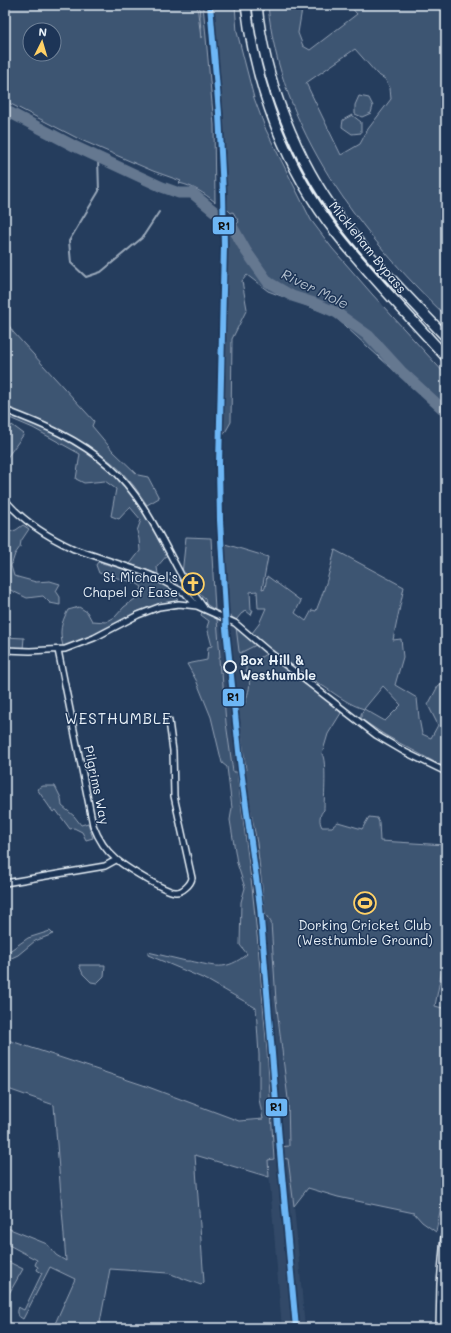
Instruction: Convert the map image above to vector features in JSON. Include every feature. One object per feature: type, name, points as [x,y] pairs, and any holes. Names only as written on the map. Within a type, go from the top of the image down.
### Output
[{"type":"highway","name":"Mickleham Bypass","points":[[246,5],[256,63],[265,92],[280,138],[304,185],[341,239],[371,275],[446,357]]},
{"type":"highway","name":"Mickleham Bypass","points":[[257,5],[264,50],[275,87],[285,116],[312,175],[340,219],[362,247],[446,337]]},
{"type":"highway","points":[[441,1328],[442,1284],[446,1237]]},
{"type":"street","points":[[5,410],[43,424],[66,436],[86,448],[114,470],[151,519],[180,574],[204,609]]},
{"type":"street","points":[[5,500],[22,518],[62,544],[74,550],[151,575],[184,593],[197,606]]},
{"type":"street","points":[[5,650],[30,651],[66,649],[94,638],[138,615],[159,606],[179,604],[197,606],[232,621],[269,652],[376,735],[405,752],[446,772]]},
{"type":"street","name":"Pilgrims Way","points":[[58,650],[93,825],[97,837],[116,860],[171,892],[180,892],[192,881],[192,878],[174,796],[173,751],[169,721]]},
{"type":"street","points":[[5,883],[105,866],[116,860]]},
{"type":"shaded area","points":[[5,5],[197,5],[201,38],[199,5],[203,5],[214,125],[215,202],[198,190],[179,183],[181,181],[153,171],[81,140],[5,101]]},
{"type":"shaded area","points":[[212,5],[235,5],[237,32],[254,98],[266,130],[311,220],[332,248],[372,294],[446,375],[446,418],[334,316],[268,291],[247,275],[242,281],[247,309],[232,339],[231,422],[223,436],[227,232],[239,222],[233,212],[231,213],[227,209],[225,158]]},
{"type":"shaded area","points":[[268,5],[305,5],[302,9],[298,33],[303,46],[310,50],[357,14],[349,5],[435,5],[436,7],[442,8],[446,12],[446,316],[383,250],[355,214],[329,176],[306,136],[288,94],[275,50]],"holes":[[[355,49],[377,74],[385,79],[390,88],[391,99],[368,129],[360,144],[341,155],[306,83]]]},
{"type":"shaded area","points":[[359,96],[369,98],[373,106],[371,113],[362,117],[355,114],[355,105]]},
{"type":"shaded area","points":[[352,115],[361,122],[361,133],[352,134],[342,127],[343,120]]},
{"type":"shaded area","points":[[5,319],[13,332],[94,421],[92,426],[113,451],[138,475],[148,477],[159,498],[147,505],[134,486],[111,462],[86,444],[83,449],[107,466],[118,478],[127,488],[149,521],[168,554],[157,567],[158,574],[130,564],[140,551],[137,531],[141,520],[130,507],[119,519],[111,516],[116,489],[105,481],[84,483],[76,479],[80,454],[33,428],[5,416]]},
{"type":"shaded area","points":[[12,425],[24,434],[6,459],[5,435]]},
{"type":"shaded area","points":[[23,525],[29,529],[21,541],[20,547],[15,554],[11,566],[14,576],[36,582],[50,581],[60,584],[56,591],[60,597],[60,605],[50,603],[43,596],[27,598],[6,588],[5,591],[5,553],[9,548],[5,540],[5,533],[16,530]]},
{"type":"shaded area","points":[[186,537],[211,538],[215,610],[206,604],[205,598],[194,589],[182,574]]},
{"type":"shaded area","points":[[225,544],[268,557],[262,589],[265,588],[267,576],[301,601],[295,613],[306,621],[312,610],[316,611],[327,581],[335,550],[404,587],[393,640],[401,639],[403,657],[395,685],[417,698],[422,734],[431,738],[438,725],[428,705],[438,686],[446,680],[446,754],[440,765],[385,735],[361,719],[361,714],[364,709],[344,700],[297,669],[252,633],[259,624],[266,608],[258,608],[257,591],[250,592],[251,610],[253,610],[251,615],[245,610],[236,620],[227,615]],"holes":[[[383,686],[401,705],[385,721],[364,709]]]},
{"type":"shaded area","points":[[98,562],[134,572],[161,583],[168,588],[178,602],[147,609],[92,637],[78,643],[63,646],[61,628],[68,610],[79,607],[87,612],[92,621],[106,622],[115,617],[124,607],[139,596],[142,587],[136,583],[99,573],[96,565]]},
{"type":"shaded area","points":[[202,612],[217,619],[220,673],[222,673],[226,723],[233,772],[237,772],[252,887],[268,1063],[274,1159],[268,1160],[269,1177],[195,1155],[204,1282],[201,1285],[168,1273],[110,1269],[99,1328],[53,1328],[75,1279],[50,1267],[23,1319],[20,1317],[17,1313],[18,1307],[24,1310],[42,1273],[37,1270],[38,1267],[35,1265],[37,1260],[5,1243],[5,1227],[47,1244],[56,1255],[66,1261],[54,1105],[5,1088],[5,1039],[143,1085],[239,1121],[263,1119],[259,1099],[259,1055],[256,1008],[207,980],[148,955],[148,952],[206,965],[220,966],[239,960],[247,954],[240,945],[241,902],[245,888],[237,863],[230,820],[232,808],[227,767],[222,763],[211,717],[196,680],[187,664],[207,660],[208,647],[212,646],[207,627],[209,621],[201,615]]},
{"type":"shaded area","points":[[217,619],[236,627],[268,653],[274,970],[278,1024],[288,1099],[289,1146],[274,1146],[252,887],[237,773],[233,773],[226,723],[222,673],[220,673]]},
{"type":"shaded area","points":[[236,627],[256,645],[240,653]]},
{"type":"shaded area","points":[[5,637],[24,638],[23,649],[5,648]]},
{"type":"shaded area","points":[[268,653],[312,687],[341,713],[328,734],[322,754],[324,758],[325,780],[324,810],[320,818],[322,827],[332,827],[338,822],[362,829],[369,817],[377,818],[379,822],[380,841],[446,845],[446,948],[435,1006],[446,1009],[446,1202],[442,1201],[436,1232],[422,1222],[414,1213],[338,1197],[308,1188],[294,1206],[288,1159],[281,1158],[280,1147],[289,1146],[288,1099],[276,1001],[271,922],[265,914],[257,843],[243,771],[246,770],[237,704],[245,703],[250,686],[246,671],[246,664]]},
{"type":"shaded area","points":[[43,786],[55,786],[61,798],[62,806],[74,816],[81,825],[88,823],[93,838],[86,840],[82,832],[74,828],[70,829],[56,810],[53,812],[37,789]]},
{"type":"shaded area","points":[[50,931],[53,934],[35,941],[18,955],[5,961],[5,954],[28,938]]},
{"type":"shaded area","points":[[79,965],[105,965],[104,976],[97,983],[91,982],[83,974]]},
{"type":"shaded area","points":[[288,1158],[305,1328],[282,1328],[268,1160]]},
{"type":"shaded area","points":[[5,1260],[23,1269],[7,1297],[5,1296],[5,1276],[8,1270],[5,1268]]},
{"type":"waterway","name":"River Mole","points":[[5,110],[74,146],[162,187],[179,193],[192,193],[232,226],[246,251],[268,282],[292,296],[314,303],[337,313],[369,336],[401,371],[446,412]]},
{"type":"waterway","points":[[98,157],[99,191],[69,241],[71,263],[86,277],[101,272],[142,238],[159,212]]},
{"type":"transit line","name":"R1","points":[[210,5],[219,113],[223,192],[224,246],[219,465],[220,520],[226,629],[241,770],[260,906],[296,1328]]},
{"type":"place","name":"St Michael's Chapel of Ease","points":[[193,584]]},
{"type":"place","name":"Box Hill & Westhumble","points":[[230,667]]},
{"type":"place","name":"Dorking Cricket Club (Westhumble Ground)","points":[[365,903]]},
{"type":"district","name":"WESTHUMBLE","points":[[118,719]]}]
